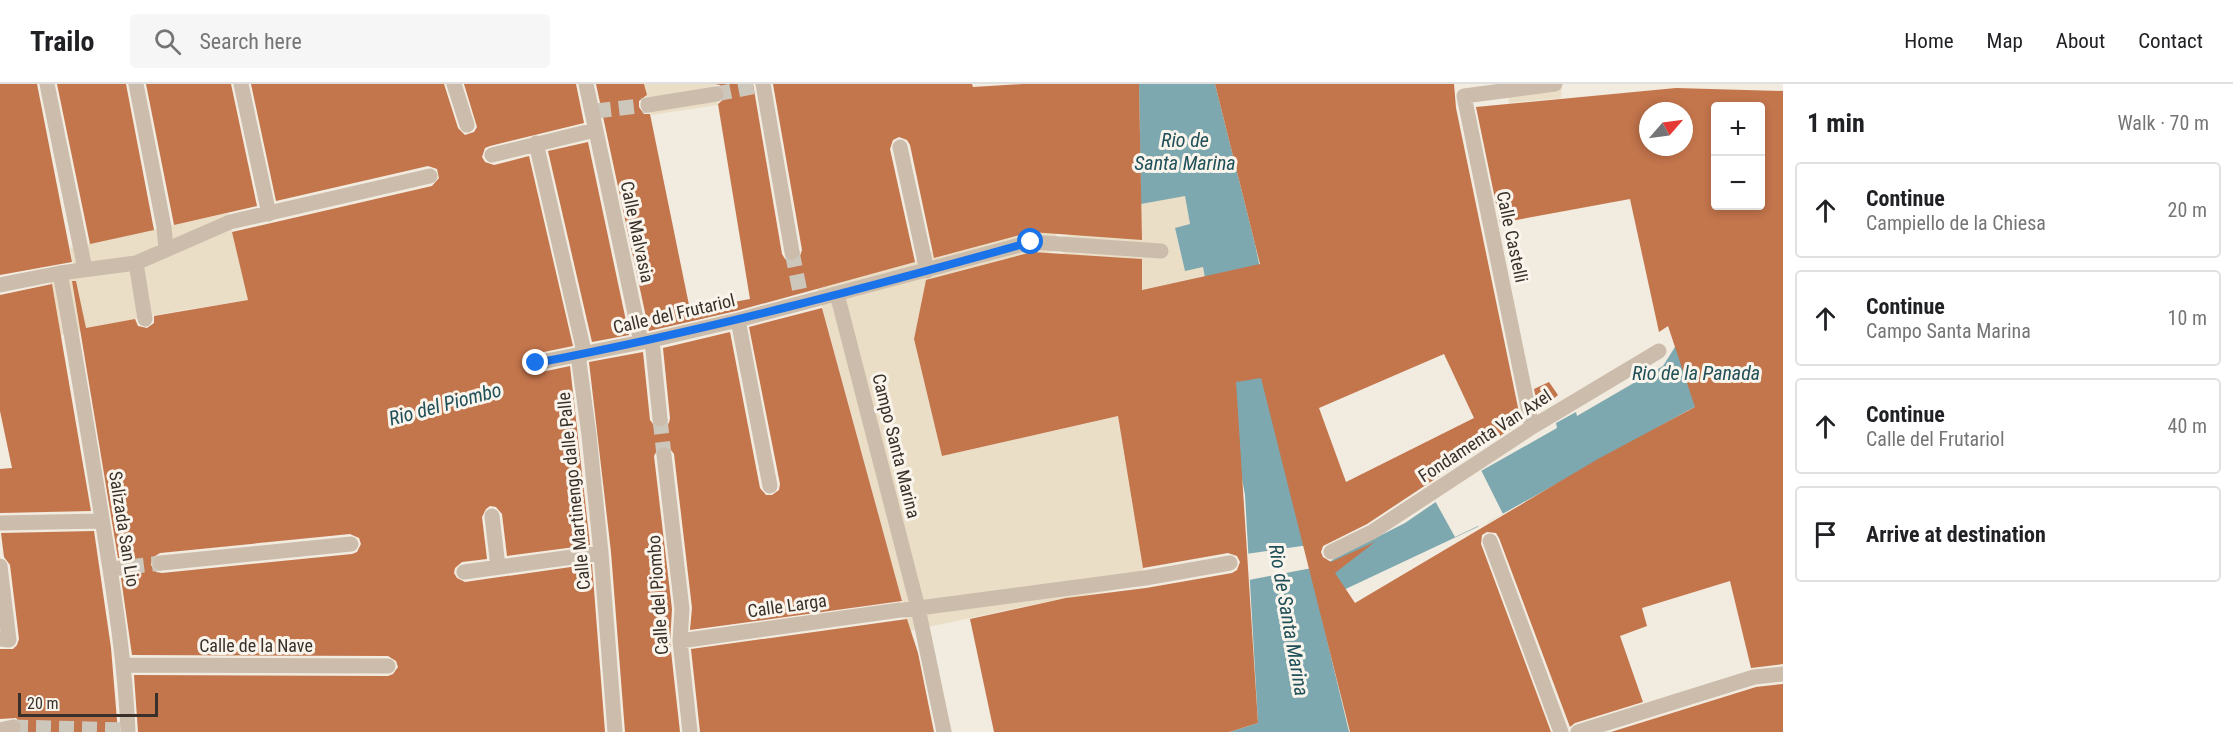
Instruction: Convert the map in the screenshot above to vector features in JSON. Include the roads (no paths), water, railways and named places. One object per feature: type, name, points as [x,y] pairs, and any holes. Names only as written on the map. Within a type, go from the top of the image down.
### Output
[{"type":"street","points":[[47,84],[85,269]]},
{"type":"street","points":[[136,84],[164,227],[166,249]]},
{"type":"street","points":[[242,84],[269,214]]},
{"type":"street","points":[[454,84],[467,125]]},
{"type":"street","name":"Calle Malvasia","points":[[586,84],[646,341]]},
{"type":"street","points":[[1514,88],[1555,84]]},
{"type":"street","points":[[761,85],[792,252]]},
{"type":"street","name":"Calle Castelli","points":[[1514,88],[1464,96],[1532,428]]},
{"type":"street","points":[[648,105],[716,94]]},
{"type":"street","points":[[492,155],[595,130]]},
{"type":"street","name":"Calle Martinengo dalle Palle","points":[[536,143],[583,347],[579,362],[601,553],[615,732]]},
{"type":"street","points":[[900,147],[923,272]]},
{"type":"street","points":[[0,285],[85,269],[136,263],[230,222],[430,176]]},
{"type":"street","points":[[837,294],[1031,242],[1161,250]]},
{"type":"street","points":[[136,263],[145,319]]},
{"type":"street","name":"Salizada San Lio","points":[[55,274],[72,334],[111,569],[124,665],[128,732]]},
{"type":"street","name":"Calle del Frutariol","points":[[536,363],[738,320],[801,298],[819,299],[837,294]]},
{"type":"street","name":"Campo Santa Marina","points":[[837,294],[907,609],[922,628],[944,732]]},
{"type":"street","points":[[738,320],[770,486]]},
{"type":"street","points":[[646,341],[660,419]]},
{"type":"street","name":"Fondamenta Van Axel","points":[[1331,552],[1391,521],[1532,428],[1659,351]]},
{"type":"street","name":"Calle del Piombo","points":[[664,455],[682,609],[680,641],[690,732]]},
{"type":"street","points":[[492,516],[498,567]]},
{"type":"street","points":[[0,523],[102,521]]},
{"type":"street","points":[[1490,541],[1561,732]]},
{"type":"street","points":[[161,563],[351,544]]},
{"type":"street","points":[[464,572],[601,553]]},
{"type":"street","points":[[907,609],[1092,589],[1230,563]]},
{"type":"street","points":[[0,566],[9,640],[0,639]]},
{"type":"street","points":[[111,569],[129,567]]},
{"type":"street","name":"Calle Larga","points":[[680,641],[907,609]]},
{"type":"street","name":"Calle de la Nave","points":[[124,665],[388,666]]},
{"type":"street","points":[[1578,732],[1754,678],[1783,674]]},
{"type":"water","name":"Rio de Santa Marina","points":[[1139,84],[1215,84],[1255,244],[1322,565],[1405,523],[1481,471],[1557,428],[1556,423],[1576,412],[1577,416],[1663,366],[1675,347],[1783,363],[1687,411],[1488,522],[1318,602],[1349,732],[1229,732],[1258,723],[1245,495],[1203,267],[1185,271],[1175,228],[1190,224],[1185,196],[1141,204]]},
{"type":"tunnel","points":[[716,94],[757,86]]},
{"type":"tunnel","points":[[596,111],[648,105]]},
{"type":"tunnel","points":[[792,252],[800,292]]},
{"type":"tunnel","points":[[660,419],[664,455]]},
{"type":"tunnel","points":[[129,567],[161,563]]},
{"type":"tunnel","points":[[13,727],[128,730]]},
{"type":"water label","name":"Rio de la Panada","points":[[1696,373]]},
{"type":"water label","name":"Rio del Piombo","points":[[445,404]]}]
